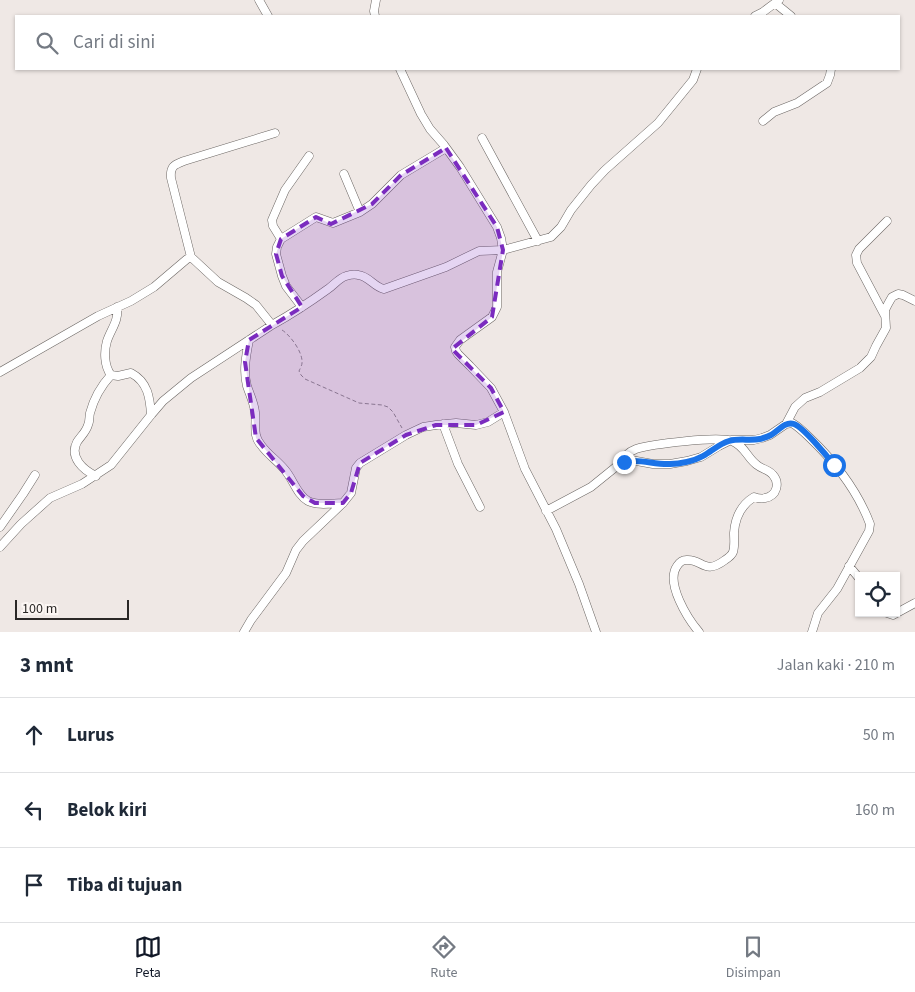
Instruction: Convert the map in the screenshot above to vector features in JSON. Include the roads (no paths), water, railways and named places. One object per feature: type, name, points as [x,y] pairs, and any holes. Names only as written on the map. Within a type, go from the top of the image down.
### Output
[{"type":"street","points":[[258,0],[267,15]]},
{"type":"street","points":[[375,15],[376,0]]},
{"type":"street","points":[[757,15],[777,2],[790,15]]},
{"type":"street","points":[[400,70],[421,114],[460,168],[497,227],[501,238],[503,250],[497,272],[497,307],[492,317],[460,340],[455,347],[456,351],[491,388],[504,412],[524,469],[556,529],[579,584],[596,632]]},
{"type":"street","points":[[0,547],[21,524],[50,498],[82,484],[111,465],[163,401],[191,378],[272,325],[302,308],[341,279],[357,274],[384,289],[446,267],[479,251],[503,250],[551,237],[561,227],[570,210],[605,170],[658,123],[694,80],[697,70]]},
{"type":"street","points":[[763,121],[774,112],[797,104],[827,83],[831,70]]},
{"type":"street","points":[[272,325],[256,305],[218,282],[191,257],[170,172],[175,164],[275,133]]},
{"type":"street","points":[[482,138],[538,241]]},
{"type":"street","points":[[302,308],[286,286],[276,254],[277,247],[282,239],[316,217],[333,223],[360,212],[372,204],[401,175],[446,148]]},
{"type":"street","points":[[282,239],[273,226],[272,220],[285,190],[309,156]]},
{"type":"street","points":[[344,174],[360,212]]},
{"type":"street","points":[[886,318],[857,263],[856,255],[859,249],[887,221]]},
{"type":"street","points":[[0,372],[98,316],[131,301],[154,287],[191,257]]},
{"type":"street","points":[[786,424],[795,407],[805,398],[820,392],[860,368],[871,358],[886,328],[885,310],[892,297],[898,294],[904,295],[915,301]]},
{"type":"street","points":[[110,375],[106,365],[106,348],[107,340],[118,313],[116,307]]},
{"type":"street","points":[[249,340],[245,373],[255,410],[254,430],[260,445],[285,470],[308,501],[315,503],[343,503]]},
{"type":"street","points":[[110,375],[118,376],[131,373],[141,381],[147,389],[151,415]]},
{"type":"street","points":[[96,476],[87,472],[82,467],[77,461],[75,451],[77,442],[85,433],[89,424],[95,396],[110,375]]},
{"type":"street","points":[[244,632],[286,573],[296,550],[351,493],[356,468],[360,463],[423,427],[456,423],[476,425],[488,422],[504,412]]},
{"type":"street","points":[[617,466],[626,455],[636,449],[677,442],[754,440],[770,435],[786,424],[792,423],[796,425],[824,452],[852,489],[870,524],[836,589],[818,613],[812,632]]},
{"type":"street","points":[[443,424],[458,464],[480,507]]},
{"type":"street","points":[[546,511],[591,487],[624,462],[631,460],[653,464],[670,464],[687,461],[701,457],[731,440]]},
{"type":"street","points":[[699,632],[679,600],[673,576],[675,568],[680,562],[685,560],[712,567],[730,557],[733,552],[734,531],[739,512],[744,504],[754,497],[770,497],[778,487],[774,476],[769,471],[755,464],[742,447],[731,440]]},
{"type":"street","points":[[0,527],[35,475]]},
{"type":"street","points":[[849,566],[855,573]]},
{"type":"street","points":[[900,611],[915,603]]}]
